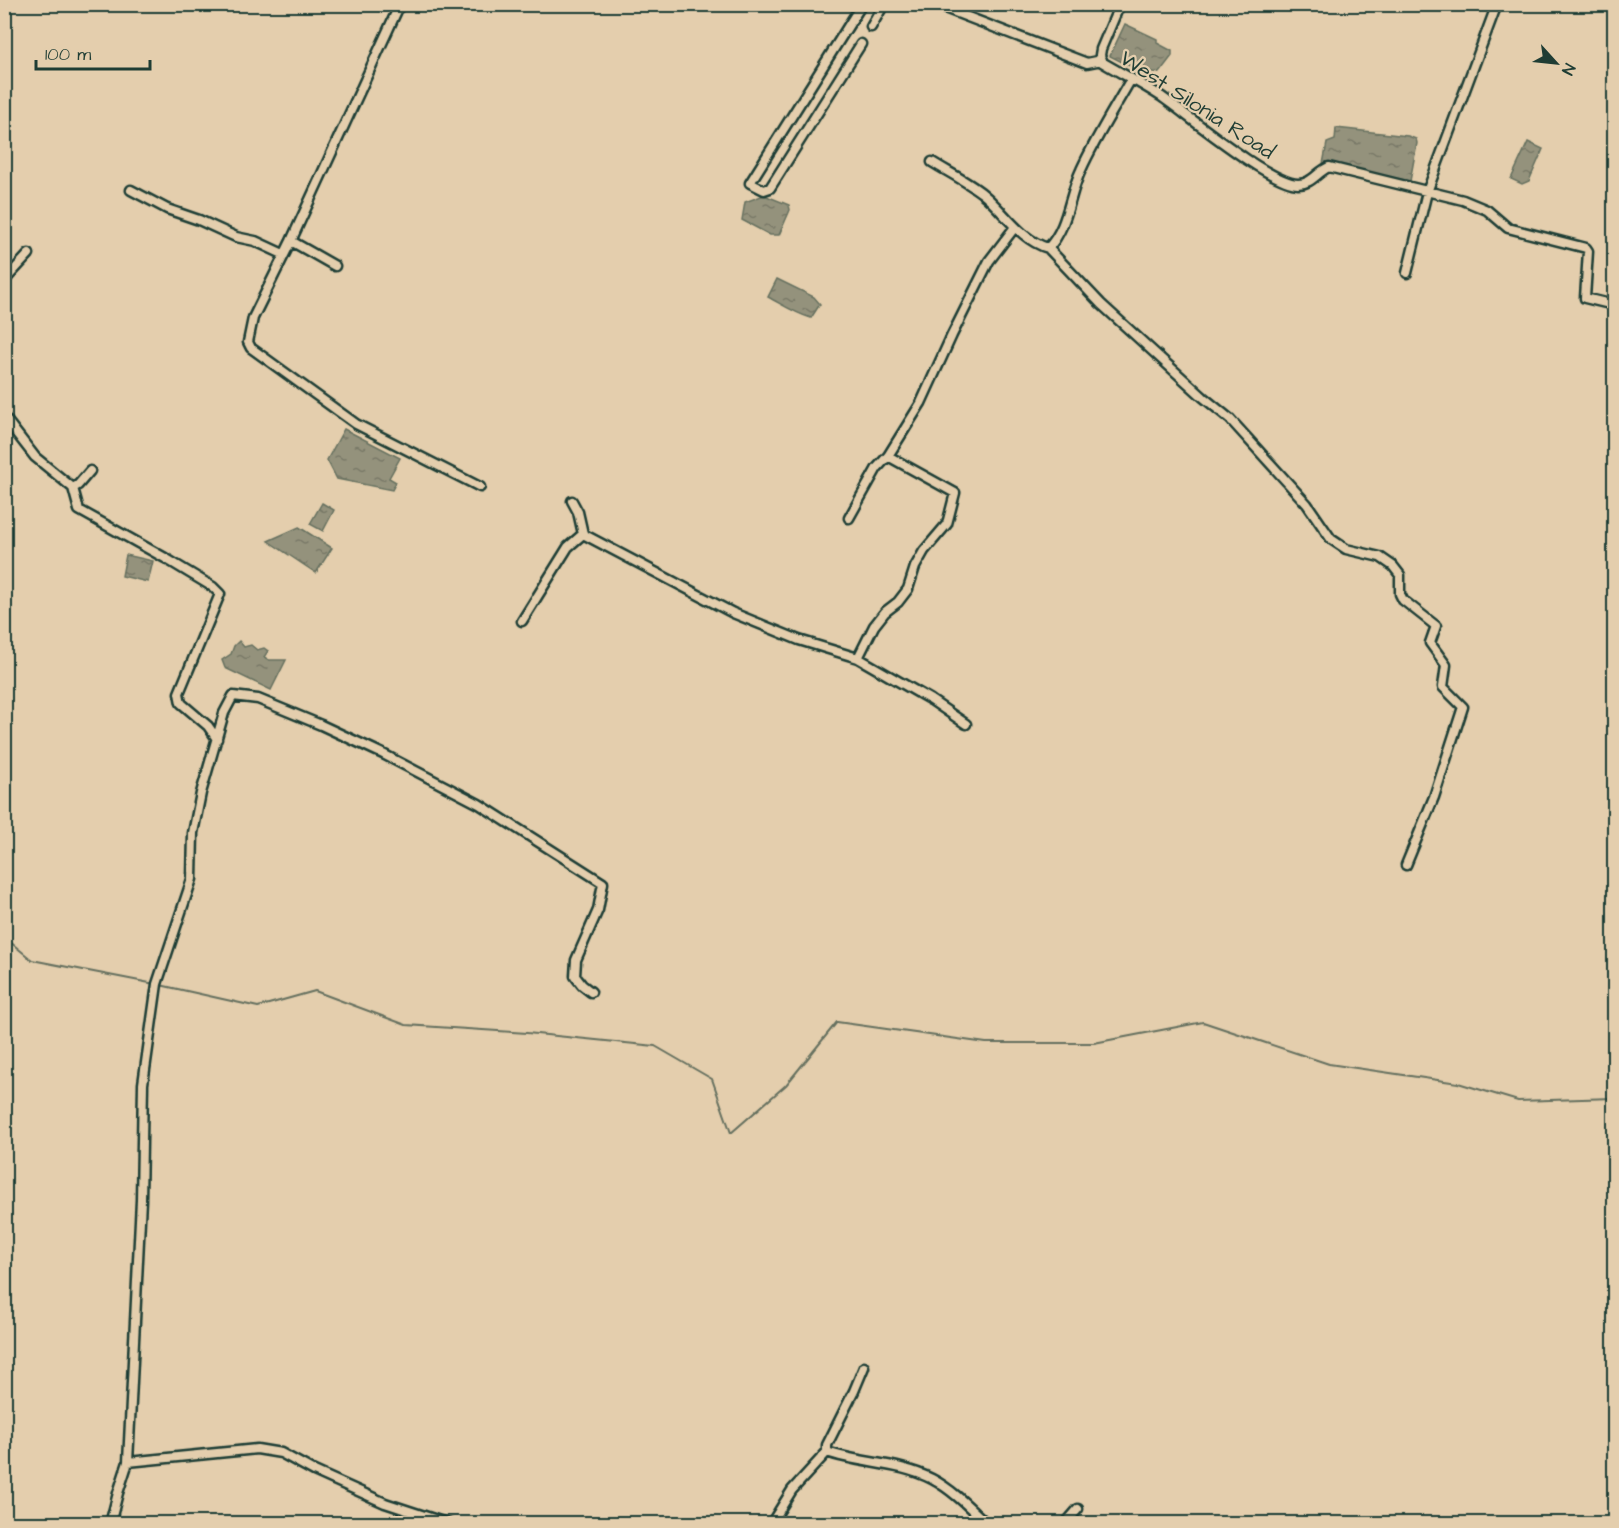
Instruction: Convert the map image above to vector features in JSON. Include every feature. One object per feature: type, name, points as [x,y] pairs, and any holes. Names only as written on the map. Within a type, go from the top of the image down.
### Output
[{"type":"street","points":[[400,4],[253,318],[248,342],[250,348],[356,424],[480,487]]},
{"type":"street","points":[[861,44],[770,188],[764,190],[750,183],[862,4]]},
{"type":"street","points":[[871,27],[884,4]]},
{"type":"street","points":[[934,4],[1087,63],[1102,60]]},
{"type":"street","name":"West Silonia Road","points":[[1120,4],[1106,35],[1100,55],[1102,60],[1160,96],[1234,151],[1290,183],[1310,182],[1329,167],[1427,192]]},
{"type":"street","points":[[1407,273],[1427,192],[1497,4]]},
{"type":"street","points":[[1047,248],[1065,218],[1080,171],[1131,79]]},
{"type":"street","points":[[932,162],[984,194],[1016,227],[1047,248],[1101,304],[1203,398],[1230,419],[1307,504],[1331,539],[1346,549],[1380,557],[1393,566],[1400,575],[1403,600],[1436,626],[1430,643],[1446,665],[1443,687],[1463,707],[1434,797],[1406,865]]},
{"type":"street","points":[[131,190],[167,210],[199,220],[236,237],[283,254]]},
{"type":"street","points":[[1427,192],[1463,200],[1487,210],[1508,228],[1586,248],[1588,251],[1584,298],[1614,305]]},
{"type":"street","points":[[849,518],[877,468],[888,456],[921,403],[952,334],[989,261],[1016,227]]},
{"type":"street","points":[[291,241],[335,266]]},
{"type":"street","points":[[4,281],[29,254]]},
{"type":"street","points":[[4,417],[35,457],[72,488],[79,510],[165,558],[213,587],[220,594],[179,693],[181,703],[208,726],[217,739]]},
{"type":"street","points":[[858,658],[874,626],[908,589],[915,567],[924,551],[946,524],[955,493],[888,456]]},
{"type":"street","points":[[72,488],[78,485],[90,471]]},
{"type":"street","points":[[572,501],[578,512],[583,534],[733,613],[799,640],[858,658],[931,700],[966,724]]},
{"type":"street","points":[[522,621],[568,547],[583,534]]},
{"type":"street","points":[[110,1524],[128,1462],[141,1200],[143,1084],[157,984],[192,879],[193,833],[201,793],[224,713],[234,696],[258,699],[332,730],[479,804],[603,883],[598,910],[576,960],[575,976],[591,992]]},
{"type":"street","points":[[771,1524],[792,1490],[827,1452],[827,1445],[864,1367]]},
{"type":"street","points":[[128,1462],[257,1449],[281,1453],[314,1471],[385,1503],[449,1524]]},
{"type":"street","points":[[827,1452],[843,1458],[903,1469],[932,1479],[959,1498],[987,1524]]},
{"type":"street","points":[[1065,1524],[1078,1509]]},
{"type":"water","points":[[1125,24],[1157,39],[1157,43],[1172,51],[1172,56],[1159,73],[1136,69],[1110,56]]},
{"type":"water","points":[[1336,128],[1408,136],[1416,139],[1410,181],[1323,164],[1327,143],[1335,140]]},
{"type":"water","points":[[1528,142],[1543,149],[1529,181],[1522,184],[1511,179]]},
{"type":"water","points":[[764,195],[789,205],[790,210],[779,235],[770,235],[742,220],[745,202]]},
{"type":"water","points":[[777,279],[814,297],[820,304],[811,318],[768,297]]},
{"type":"water","points":[[344,429],[400,458],[389,478],[396,482],[392,490],[337,479],[327,460]]},
{"type":"water","points":[[322,503],[334,510],[323,531],[310,524]]},
{"type":"water","points":[[299,527],[332,548],[316,573],[268,541]]},
{"type":"water","points":[[126,555],[153,561],[148,582],[122,576]]},
{"type":"water","points":[[239,641],[244,647],[251,645],[257,650],[264,648],[268,651],[264,657],[269,660],[286,660],[271,690],[225,668],[222,660],[231,654]]},
{"type":"waterway","points":[[4,937],[32,960],[155,984]]},
{"type":"waterway","points":[[160,985],[258,1007],[315,991],[406,1025],[527,1033],[655,1046],[712,1079],[731,1133],[786,1085],[837,1022],[986,1043],[1094,1043],[1203,1022],[1329,1064],[1458,1083],[1518,1101],[1614,1098]]}]
